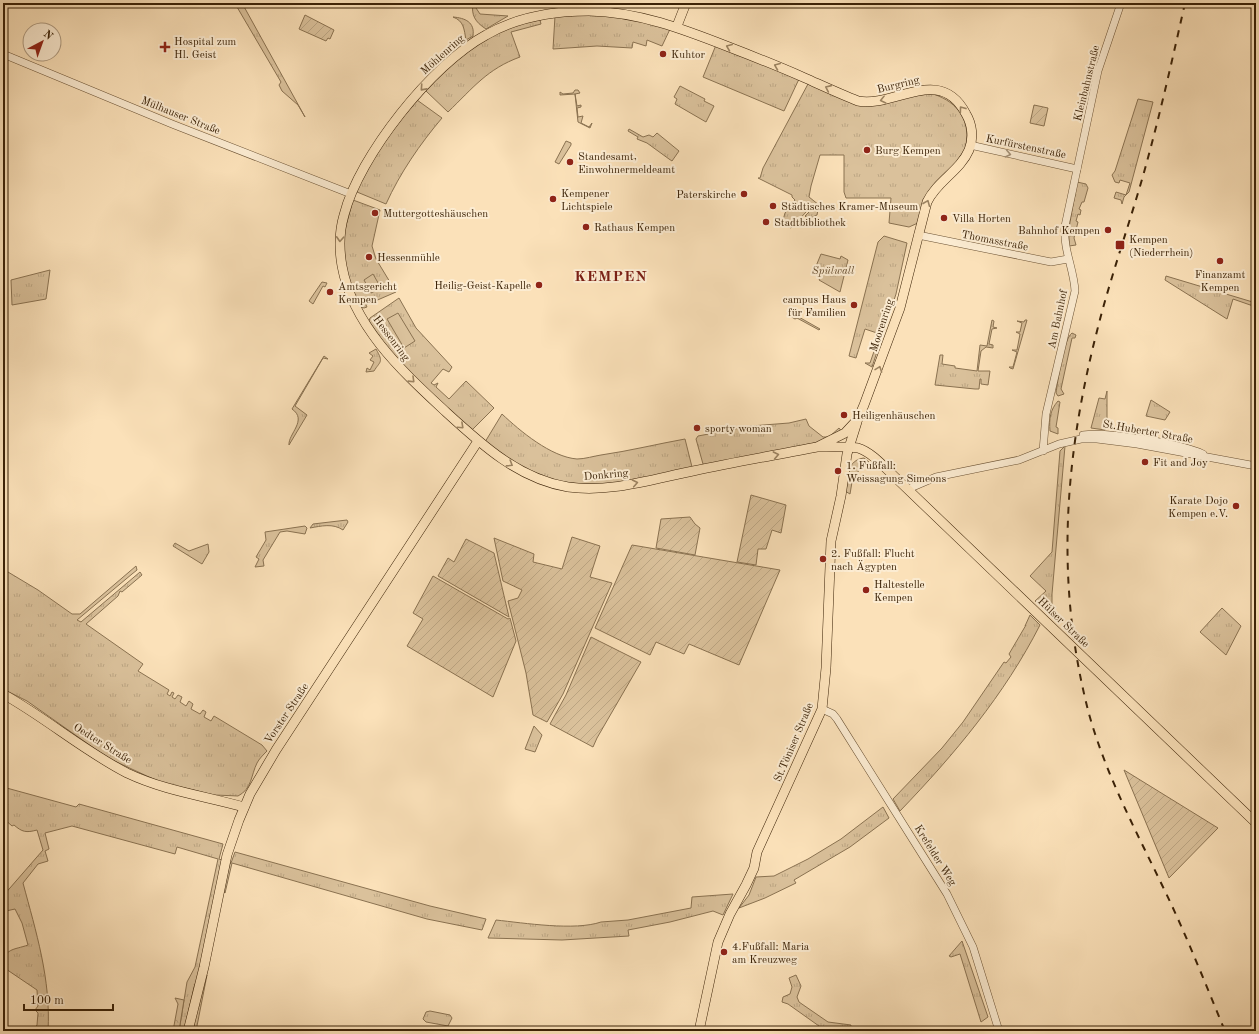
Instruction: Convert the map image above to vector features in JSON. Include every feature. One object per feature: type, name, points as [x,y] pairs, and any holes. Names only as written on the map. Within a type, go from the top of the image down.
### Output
[{"type":"main road","points":[[677,26],[686,3]]},
{"type":"main road","name":"Möhlenring","points":[[360,177],[389,130],[429,81],[464,48],[494,30],[536,16],[580,11],[633,15],[677,26]]},
{"type":"main road","name":"Burgring","points":[[677,26],[858,100],[870,102],[882,101],[921,89],[940,92],[955,100],[966,115],[971,126],[970,145],[961,162],[930,197],[918,235]]},
{"type":"main road","name":"Hessenring","points":[[360,177],[351,194],[344,216],[340,240],[341,264],[348,289],[361,315],[378,342],[400,368],[425,392]]},
{"type":"main road","name":"Moorenring","points":[[858,419],[878,373],[900,308],[918,235]]},
{"type":"main road","name":"Donkring","points":[[425,392],[478,441],[505,461],[534,477],[557,485],[590,488],[628,484],[818,447],[849,448]]},
{"type":"main road","points":[[849,448],[858,419]]},
{"type":"main road","name":"Donkring","points":[[818,447],[841,436],[858,419]]},
{"type":"main road","name":"Vorster Straße","points":[[188,1031],[204,967],[227,855],[244,807],[276,750],[478,441]]},
{"type":"main road","name":"Hülser Straße","points":[[849,448],[857,448],[870,455],[908,489],[1256,823]]},
{"type":"main road","name":"St.Töniser Straße","points":[[699,1031],[718,942],[730,914],[749,879],[757,852],[822,709],[826,660],[831,541],[841,496],[849,448]]},
{"type":"main road","name":"Oedter Straße","points":[[3,694],[34,712],[95,754],[129,774],[177,792],[244,807]]},
{"type":"street","name":"Kleinbahnstraße","points":[[1077,169],[1100,64],[1121,3]]},
{"type":"street","name":"Mülhauser Straße","points":[[3,54],[172,124],[351,194]]},
{"type":"street","name":"Kurfürstenstraße","points":[[970,145],[1077,169]]},
{"type":"street","name":"Am Bahnhof","points":[[1043,448],[1046,414],[1074,299],[1075,283],[1068,260],[1065,233],[1077,169]]},
{"type":"street","name":"Thomasstraße","points":[[918,235],[1051,262],[1068,260]]},
{"type":"street","name":"St.Huberter Straße","points":[[908,489],[936,477],[1019,460],[1043,448],[1090,438],[1208,456],[1256,466]]},
{"type":"street","name":"St.Huberter Straße","points":[[1247,464],[1256,462]]},
{"type":"street","name":"Krefelder Weg","points":[[822,709],[833,714],[837,719],[947,894],[973,947],[999,1031]]},
{"type":"green space","points":[[233,3],[242,3],[305,117],[298,105],[282,91],[279,85],[281,82],[237,7]]},
{"type":"green space","points":[[473,3],[477,3],[476,8],[480,14],[508,16],[486,29],[479,24],[473,15]]},
{"type":"green space","points":[[305,15],[334,30],[330,39],[328,38],[326,41],[299,29]]},
{"type":"green space","points":[[607,15],[671,27],[662,46],[647,40],[646,46],[633,42],[632,48],[597,46],[553,49],[555,16]]},
{"type":"green space","points":[[453,17],[461,18],[471,24],[473,36],[466,40],[461,23]]},
{"type":"green space","points":[[540,20],[541,24],[511,32],[520,57],[498,67],[489,73],[448,112],[426,91],[425,89],[451,65],[477,44],[506,29]]},
{"type":"green space","points":[[716,45],[799,79],[784,111],[703,77]]},
{"type":"green space","points":[[808,84],[847,100],[933,94],[950,102],[956,108],[965,122],[967,131],[965,149],[918,223],[909,227],[889,223],[891,198],[846,198],[844,192],[844,155],[820,155],[809,197],[819,205],[817,215],[808,219],[805,216],[809,212],[807,211],[791,228],[782,224],[785,213],[795,200],[792,195],[758,178],[760,178],[763,168]]},
{"type":"green space","points":[[680,86],[705,99],[704,101],[714,106],[706,122],[675,104],[677,99],[674,97]]},
{"type":"green space","points":[[575,90],[578,90],[580,93],[560,95],[560,92],[563,94],[573,93]]},
{"type":"green space","points":[[575,94],[577,106],[581,105],[581,107],[577,108],[578,117],[583,116],[581,123],[589,127],[592,123],[590,128],[578,122]]},
{"type":"green space","points":[[1138,99],[1153,102],[1129,192],[1126,195],[1130,183],[1120,180],[1119,183],[1115,182],[1112,175],[1115,171]]},
{"type":"green space","points":[[417,100],[442,118],[411,159],[386,204],[357,192],[364,173],[372,160],[392,131]]},
{"type":"green space","points":[[1034,105],[1048,108],[1044,126],[1030,123]]},
{"type":"green space","points":[[629,129],[643,137],[649,135],[653,137],[657,133],[679,151],[672,161],[647,143],[637,139],[638,137],[628,131]]},
{"type":"green space","points":[[566,141],[571,143],[571,145],[559,164],[555,162]]},
{"type":"green space","points":[[1077,182],[1086,184],[1088,188],[1084,202],[1082,202],[1079,209],[1081,210],[1080,215],[1078,214],[1076,221],[1078,222],[1074,238],[1076,245],[1069,246],[1069,228]]},
{"type":"green space","points":[[1116,192],[1126,195],[1122,204],[1121,200],[1114,198]]},
{"type":"green space","points":[[353,200],[380,210],[372,246],[376,259],[396,292],[366,305],[367,307],[364,308],[359,306],[346,270],[343,237]]},
{"type":"green space","points":[[884,236],[907,243],[896,294],[872,367],[865,363],[870,363],[880,334],[865,329],[856,358],[849,356],[878,242]]},
{"type":"green space","name":"Spülwall","points":[[821,254],[840,259],[841,256],[848,260],[840,292],[819,280],[822,275],[814,271]]},
{"type":"green space","points":[[50,270],[46,299],[12,305],[11,280]]},
{"type":"green space","points":[[373,274],[381,288],[371,293],[364,280]]},
{"type":"green space","points":[[1166,276],[1256,303],[1256,307],[1233,299],[1227,319],[1165,280]]},
{"type":"green space","points":[[322,282],[327,283],[325,287],[323,286],[313,304],[309,301]]},
{"type":"green space","points":[[399,298],[416,328],[452,367],[449,372],[443,369],[431,383],[434,385],[438,383],[436,387],[449,399],[466,381],[494,408],[471,431],[396,360],[369,321],[370,318]]},
{"type":"green space","points":[[790,310],[800,311],[797,316],[820,329],[819,330],[797,318],[795,319],[788,315]]},
{"type":"green space","points":[[398,313],[415,341],[404,348],[387,319]]},
{"type":"green space","points":[[992,320],[994,321],[993,327],[997,328],[992,329],[989,344],[993,345],[993,348],[986,347],[981,351],[978,371],[990,371],[988,385],[981,384],[980,379],[979,389],[935,385],[940,355],[943,355],[942,364],[955,366],[955,368],[977,371],[980,345],[987,346]]},
{"type":"green space","points":[[1027,320],[1013,369],[1009,367],[1013,367],[1017,352],[1012,350],[1017,350],[1020,334],[1016,332],[1020,332],[1022,323],[1017,321],[1024,322]]},
{"type":"green space","points":[[1072,333],[1076,335],[1075,338],[1072,338],[1061,389],[1064,394],[1058,396],[1056,393],[1061,361],[1066,344]]},
{"type":"green space","points":[[376,349],[380,357],[380,362],[374,371],[366,372],[367,368],[370,370],[374,362],[370,360],[373,356],[369,353]]},
{"type":"green space","points":[[324,356],[328,359],[323,358],[295,406],[307,415],[289,445],[289,441],[298,422],[296,413],[292,409]]},
{"type":"green space","points":[[1107,391],[1107,423],[1105,430],[1091,428],[1099,398],[1105,399]]},
{"type":"green space","points":[[1151,400],[1170,412],[1165,420],[1146,416]]},
{"type":"green space","points":[[1058,401],[1060,402],[1056,427],[1058,428],[1058,434],[1050,431],[1050,423],[1052,411]]},
{"type":"green space","points":[[502,414],[536,442],[557,454],[577,459],[622,452],[685,439],[692,467],[650,477],[609,483],[569,483],[548,479],[522,468],[485,442]]},
{"type":"green space","points":[[806,419],[809,426],[823,437],[829,437],[839,428],[842,432],[819,442],[706,466],[703,464],[696,439],[698,436],[751,426],[789,423]]},
{"type":"green space","points":[[1065,446],[1052,594],[1052,617],[1035,601],[1046,591],[1030,576],[1052,552],[1060,451]]},
{"type":"green space","points":[[864,458],[869,462],[853,476],[850,494],[845,491],[849,470],[854,462],[858,459]]},
{"type":"green space","points":[[751,495],[786,505],[781,533],[772,530],[766,549],[758,549],[756,565],[737,562]]},
{"type":"green space","points":[[690,517],[700,528],[695,555],[656,548],[661,519]]},
{"type":"green space","points":[[347,520],[348,522],[343,530],[335,526],[310,528],[313,524]]},
{"type":"green space","points":[[305,526],[307,528],[305,534],[287,531],[280,532],[263,560],[264,566],[255,567],[259,559],[256,557],[266,540],[265,532]]},
{"type":"green space","points":[[572,537],[600,546],[590,577],[612,583],[563,694],[547,722],[533,715],[526,673],[508,601],[518,598],[522,590],[503,581],[494,538],[534,554],[533,562],[562,569]]},
{"type":"green space","points":[[466,539],[494,553],[509,617],[438,576],[448,558],[454,562]]},
{"type":"green space","points":[[175,543],[189,551],[208,544],[209,552],[202,564],[173,546]]},
{"type":"green space","points":[[632,545],[780,570],[739,665],[689,644],[684,654],[656,642],[650,655],[595,628]]},
{"type":"green space","points":[[136,566],[137,570],[77,620],[81,622],[140,572],[142,575],[122,592],[120,591],[118,596],[86,624],[143,664],[138,671],[169,690],[167,694],[170,696],[172,692],[174,693],[172,697],[175,699],[178,695],[182,697],[180,702],[186,706],[189,701],[193,704],[191,709],[200,714],[203,710],[206,712],[204,717],[211,721],[214,716],[262,745],[267,751],[257,763],[249,786],[238,796],[215,795],[162,783],[108,758],[27,701],[3,689],[3,569],[38,590],[72,614],[80,614]]},
{"type":"green space","points":[[433,576],[508,619],[510,618],[516,641],[493,697],[407,646],[423,619],[413,613]]},
{"type":"green space","points":[[1222,608],[1241,626],[1226,655],[1200,632]]},
{"type":"green space","points":[[1030,615],[1040,625],[1011,675],[995,699],[959,746],[900,811],[893,799],[942,748],[963,722],[1004,662],[1006,663],[1011,657],[1009,654],[1026,625],[1025,626]]},
{"type":"green space","points":[[591,637],[641,662],[593,747],[550,724],[566,695]]},
{"type":"green space","points":[[534,726],[542,735],[535,752],[525,749]]},
{"type":"green space","points":[[1124,770],[1218,828],[1169,878]]},
{"type":"green space","points":[[3,787],[76,807],[79,804],[223,844],[219,859],[222,860],[198,977],[194,987],[184,1031],[179,1031],[187,982],[195,967],[218,859],[177,847],[175,854],[72,826],[45,833],[49,849],[45,851],[48,861],[38,864],[23,883],[42,956],[47,993],[48,1031],[33,1031],[37,1025],[38,1013],[35,1010],[38,1006],[37,990],[3,967],[7,953],[14,949],[28,945],[22,923],[15,909],[6,911],[3,908],[3,896],[43,850],[37,830],[27,832],[14,825],[12,826],[3,818]]},
{"type":"green space","points":[[883,807],[889,818],[850,847],[794,880],[796,883],[765,898],[739,908],[749,895],[756,877],[774,876],[808,859],[841,839]]},
{"type":"green space","points":[[235,852],[430,906],[486,919],[482,930],[427,919],[232,863],[225,893],[223,890],[230,863]]},
{"type":"green space","points":[[733,894],[723,915],[713,911],[670,922],[628,930],[629,936],[562,940],[488,938],[496,920],[549,926],[590,925],[601,922],[628,920],[691,908],[692,897]]},
{"type":"green space","points":[[962,941],[988,1017],[981,1022],[960,954],[951,957],[949,956]]},
{"type":"green space","points":[[207,975],[196,1031],[192,1031],[205,980]]},
{"type":"green space","points":[[796,975],[801,986],[797,997],[799,1002],[828,1022],[851,1025],[850,1031],[826,1031],[788,1004],[782,1002],[783,997],[790,994],[792,987],[789,978]]},
{"type":"green space","points":[[175,998],[184,1000],[179,1031],[173,1031],[178,1004]]},
{"type":"green space","points":[[430,1011],[450,1015],[452,1018],[448,1026],[426,1022],[423,1019],[426,1012]]},
{"type":"railway","points":[[1185,3],[1149,155],[1102,312],[1086,379],[1077,427],[1071,475],[1068,522],[1068,570],[1071,617],[1078,666],[1096,737],[1132,824],[1180,923],[1225,1031]]},
{"type":"place","name":"Hospital zum Hl. Geist","points":[[165,47]]},
{"type":"place","name":"Kuhtor","points":[[663,54]]},
{"type":"place","name":"Burg Kempen","points":[[867,150]]},
{"type":"place","name":"Standesamt, Einwohnermeldeamt","points":[[570,162]]},
{"type":"place","name":"Paterskirche","points":[[744,194]]},
{"type":"place","name":"Kempener Lichtspiele","points":[[553,199]]},
{"type":"place","name":"Städtisches Kramer-Museum","points":[[773,206]]},
{"type":"place","name":"Muttergotteshäuschen","points":[[375,213]]},
{"type":"place","name":"Villa Horten","points":[[944,218]]},
{"type":"place","name":"Stadtbibliothek","points":[[766,222]]},
{"type":"place","name":"Rathaus Kempen","points":[[586,227]]},
{"type":"place","name":"Bahnhof Kempen","points":[[1108,230]]},
{"type":"place","name":"Kempen (Niederrhein)","points":[[1120,245]]},
{"type":"place","name":"Hessenmühle","points":[[369,257]]},
{"type":"place","name":"Finanzamt Kempen","points":[[1220,261]]},
{"type":"place","name":"Heilig-Geist-Kapelle","points":[[539,285]]},
{"type":"place","name":"Amtsgericht Kempen","points":[[330,292]]},
{"type":"place","name":"campus Haus für Familien","points":[[854,305]]},
{"type":"place","name":"Heiligenhäuschen","points":[[844,415]]},
{"type":"place","name":"sporty woman","points":[[697,428]]},
{"type":"place","name":"Fit and Joy","points":[[1145,462]]},
{"type":"place","name":"1. Fußfall: Weissagung Simeons","points":[[838,471]]},
{"type":"place","name":"Karate Dojo Kempen e.V.","points":[[1236,506]]},
{"type":"place","name":"2. Fußfall: Flucht nach Ägypten","points":[[823,559]]},
{"type":"place","name":"Haltestelle Kempen","points":[[866,590]]},
{"type":"place","name":"4.Fußfall: Maria am Kreuzweg","points":[[724,952]]},
{"type":"district","name":"KEMPEN","points":[[611,276]]}]
